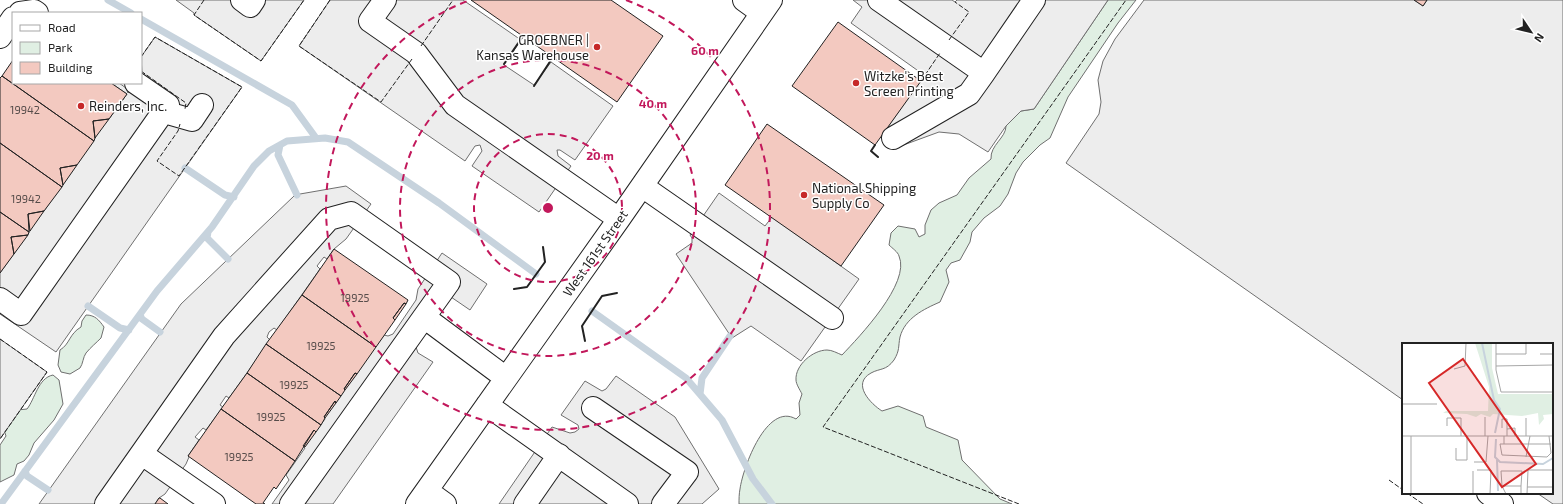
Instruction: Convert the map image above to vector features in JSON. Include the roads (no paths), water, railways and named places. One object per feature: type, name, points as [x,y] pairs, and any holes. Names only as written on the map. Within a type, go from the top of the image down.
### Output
[{"type":"street","points":[[242,0],[250,6],[254,0]]},
{"type":"street","points":[[385,0],[370,21],[416,53],[456,105],[619,219]]},
{"type":"street","points":[[744,0],[766,6]]},
{"type":"street","points":[[879,0],[984,73]]},
{"type":"street","points":[[893,138],[969,94],[1034,0]]},
{"type":"street","name":"West 161st Street","points":[[422,498],[619,219],[766,6]]},
{"type":"street","points":[[0,11],[12,13]]},
{"type":"street","points":[[0,37],[12,19]]},
{"type":"street","points":[[0,299],[21,314],[168,106],[137,84]]},
{"type":"street","points":[[164,112],[192,120],[202,105]]},
{"type":"street","points":[[642,186],[832,318]]},
{"type":"street","points":[[106,504],[224,336],[329,219],[350,213],[449,282],[291,504]]},
{"type":"street","points":[[424,317],[506,378]]},
{"type":"street","points":[[487,405],[627,504]]},
{"type":"street","points":[[593,408],[687,472],[663,504]]},
{"type":"street","points":[[142,454],[214,504]]},
{"type":"street","points":[[525,504],[559,455]]},
{"type":"street","points":[[1489,494],[1502,504]]},
{"type":"street","points":[[422,498],[445,504]]},
{"type":"waterway","points":[[108,0],[129,12]]},
{"type":"waterway","points":[[142,20],[292,105],[316,138]]},
{"type":"waterway","points":[[1,504],[157,291],[212,227],[254,166],[269,151],[287,141],[325,138],[348,142],[439,203],[536,274]]},
{"type":"waterway","points":[[280,145],[278,155],[297,195]]},
{"type":"waterway","points":[[185,168],[225,195],[234,197]]},
{"type":"waterway","points":[[208,232],[207,238],[228,259]]},
{"type":"waterway","points":[[88,306],[120,328],[129,330]]},
{"type":"waterway","points":[[592,311],[686,378],[722,420],[753,479],[772,504]]},
{"type":"waterway","points":[[140,315],[142,319],[160,332]]},
{"type":"waterway","points":[[700,394],[702,378],[730,336]]},
{"type":"waterway","points":[[25,471],[27,476],[48,490]]},
{"type":"place","name":"GROEBNER | Kansas Warehouse","points":[[597,47]]},
{"type":"place","name":"Witzke's Best Screen Printing","points":[[856,83]]},
{"type":"place","name":"Reinders, Inc.","points":[[81,106]]},
{"type":"place","name":"National Shipping Supply Co","points":[[804,195]]}]
